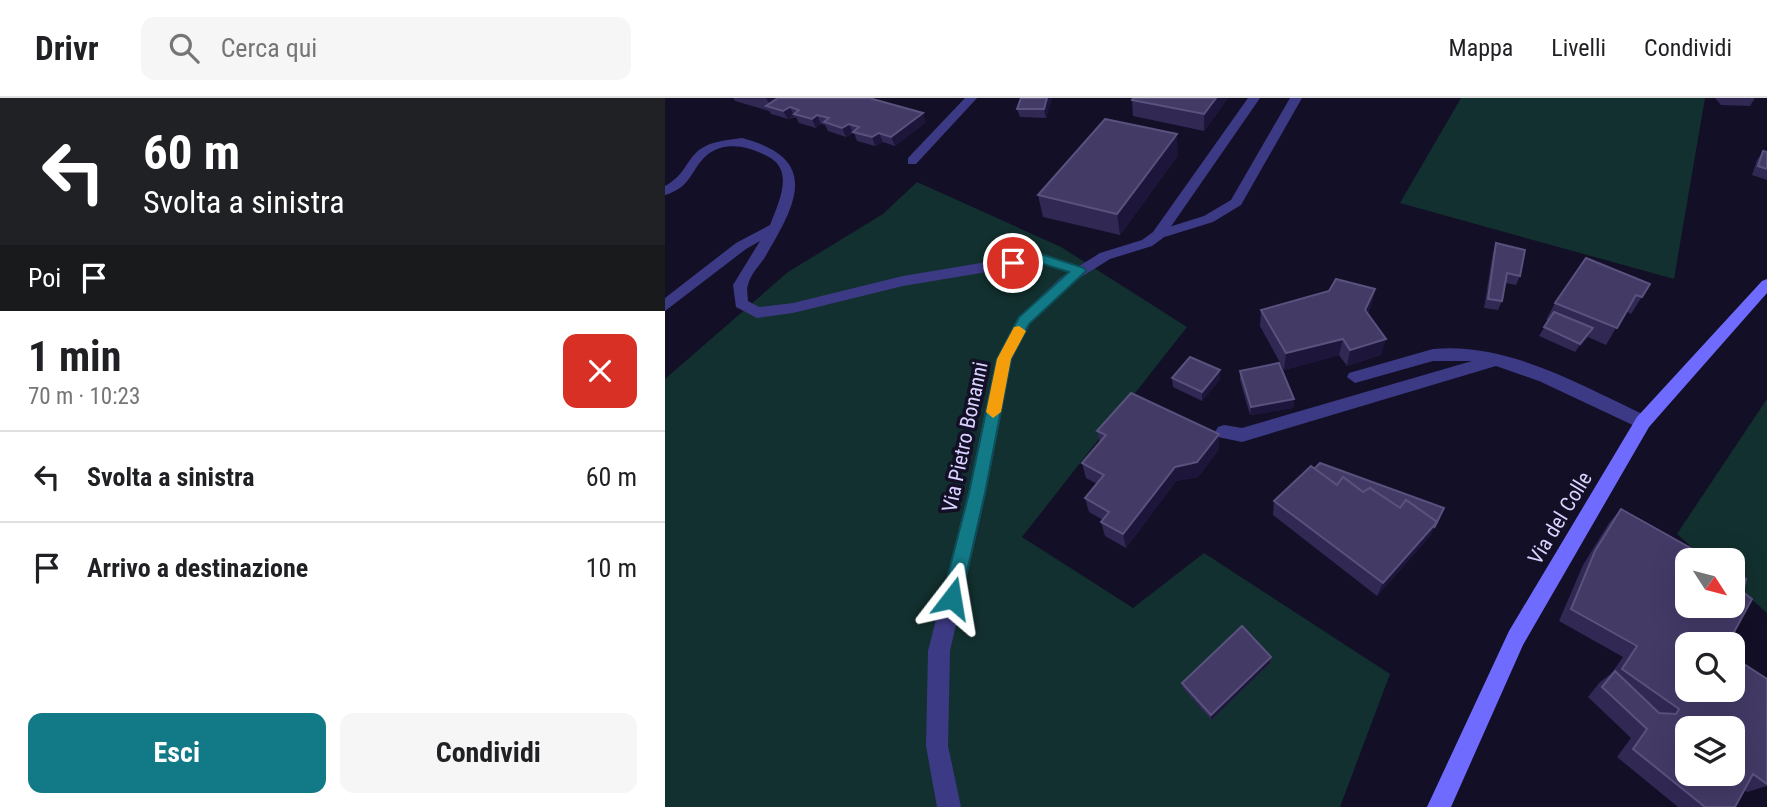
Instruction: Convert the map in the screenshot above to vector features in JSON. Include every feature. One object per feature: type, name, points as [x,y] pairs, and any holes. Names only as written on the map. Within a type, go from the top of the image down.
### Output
[{"type":"street","points":[[912,161],[971,98]]},
{"type":"street","name":"Via Pietro Bonanni","points":[[949,807],[937,746],[939,651],[977,493],[1004,359],[1024,321],[1065,281],[1105,256],[1147,243],[1158,234],[1254,98]]},
{"type":"street","points":[[1158,234],[1220,215],[1236,202],[1296,98]]},
{"type":"street","points":[[665,191],[683,181],[703,153],[720,145],[742,142],[761,148],[778,157],[788,170],[790,186],[776,228],[740,285],[741,303],[757,313],[793,308],[903,281],[1041,258],[1079,271]]},
{"type":"street","points":[[665,306],[741,246],[776,228]]},
{"type":"street","name":"Via del Colle","points":[[1439,807],[1516,638],[1643,422],[1767,284]]},
{"type":"street","points":[[1355,377],[1439,354],[1471,353],[1497,360],[1643,422]]},
{"type":"street","points":[[1224,432],[1242,435],[1497,360]]},
{"type":"green space","points":[[1461,98],[1705,98],[1674,279],[1400,203]]},
{"type":"green space","points":[[917,182],[1061,247],[1187,327],[1022,537],[1133,608],[1204,553],[1390,674],[1340,807],[665,807],[665,379],[788,272],[883,214]]},
{"type":"green space","points":[[1767,399],[1767,613],[1745,594],[1745,548],[1693,548],[1677,534]]},
{"type":"building","points":[[778,98],[869,98],[923,113],[891,137],[879,133],[872,137],[853,132],[859,127],[849,124],[842,128],[824,122],[829,118],[817,115],[812,119],[794,114],[799,110],[790,107],[783,111],[766,106]]},
{"type":"building","points":[[1021,98],[1047,98],[1044,109],[1017,109]]},
{"type":"building","points":[[1216,98],[1204,114],[1132,100]]},
{"type":"building","points":[[1105,119],[1177,134],[1117,214],[1038,195]]},
{"type":"building","points":[[1763,151],[1767,152],[1767,169],[1758,166]]},
{"type":"building","points":[[1496,243],[1525,250],[1520,276],[1507,273],[1502,301],[1488,299]]},
{"type":"building","points":[[1586,258],[1650,284],[1642,297],[1636,295],[1617,328],[1555,303]]},
{"type":"building","points":[[1336,279],[1375,289],[1365,310],[1386,339],[1350,350],[1343,339],[1286,353],[1261,310],[1329,291]]},
{"type":"building","points":[[1554,312],[1593,328],[1580,344],[1544,327]]},
{"type":"building","points":[[1190,357],[1220,370],[1202,392],[1172,378]]},
{"type":"building","points":[[1279,363],[1294,399],[1251,407],[1240,371]]},
{"type":"building","points":[[1131,393],[1219,434],[1197,462],[1175,467],[1123,534],[1101,522],[1109,512],[1085,498],[1104,475],[1082,463],[1106,435],[1097,431]]},
{"type":"building","points":[[1320,463],[1444,508],[1437,522],[1406,500],[1400,508],[1370,488],[1363,492],[1343,477],[1337,485],[1314,469]]},
{"type":"building","points":[[1311,466],[1337,485],[1343,477],[1363,492],[1370,488],[1400,508],[1406,500],[1437,522],[1383,583],[1274,501]]},
{"type":"building","points":[[1621,509],[1691,548],[1675,548],[1675,618],[1742,618],[1734,632],[1675,632],[1675,702],[1745,702],[1745,665],[1767,679],[1767,784],[1753,774],[1735,807],[1705,807],[1679,786],[1745,786],[1745,716],[1675,716],[1675,783],[1633,749],[1647,729],[1602,687],[1615,671],[1659,713],[1676,714],[1679,709],[1622,669],[1637,646],[1571,609],[1595,551]]},
{"type":"building","points":[[1745,594],[1752,599],[1745,612]]},
{"type":"building","points":[[1242,626],[1271,657],[1211,715],[1182,683]]},
{"type":"slow traffic","points":[[993,412],[1004,359],[1019,331]]},
{"type":"route","points":[[952,598],[977,493],[1004,359],[1024,321],[1079,271],[1041,258],[1013,263]]}]
